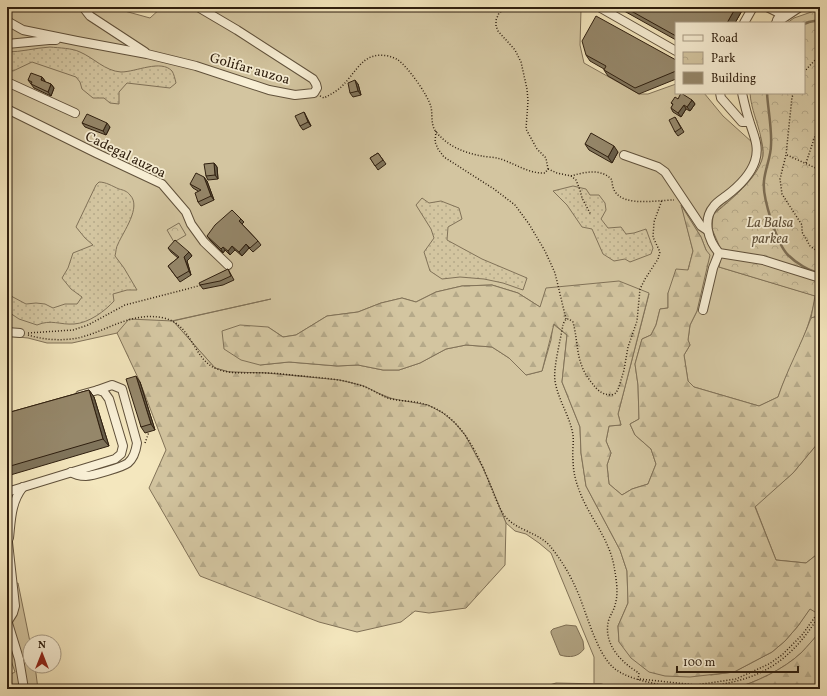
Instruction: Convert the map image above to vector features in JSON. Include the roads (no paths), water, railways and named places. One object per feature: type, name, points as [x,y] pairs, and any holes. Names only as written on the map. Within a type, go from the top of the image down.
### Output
[{"type":"street","points":[[83,7],[90,16],[147,54]]},
{"type":"street","name":"Golifar auzoa","points":[[77,42],[147,54],[196,66],[269,90],[296,95],[314,93],[317,88],[313,79],[237,30],[198,7]]},
{"type":"street","points":[[599,7],[675,51]]},
{"type":"street","points":[[744,22],[752,7]]},
{"type":"street","points":[[767,7],[783,10],[777,22]]},
{"type":"street","points":[[778,22],[800,7]]},
{"type":"street","points":[[7,21],[23,30],[77,42]]},
{"type":"street","points":[[7,44],[49,40],[77,42]]},
{"type":"street","name":"Cadegal auzoa","points":[[7,82],[75,113]]},
{"type":"street","points":[[720,94],[721,98],[742,122],[750,122]]},
{"type":"street","points":[[742,94],[756,141],[757,149],[755,162],[747,177],[734,190],[714,205],[708,215],[707,230],[714,247],[719,253],[763,260],[820,278]]},
{"type":"street","name":"Cadegal auzoa","points":[[7,109],[162,184],[186,212],[191,224],[204,242],[228,265]]},
{"type":"street","points":[[624,155],[658,167],[665,172],[701,226],[707,230]]},
{"type":"street","points":[[704,310],[713,268],[719,253]]},
{"type":"street","points":[[7,332],[20,333]]},
{"type":"street","points":[[71,472],[74,475],[87,476],[122,466],[128,462],[136,450],[137,443],[122,389],[112,385],[74,397]]},
{"type":"street","points":[[7,492],[116,459],[121,454],[122,446],[109,399],[104,392],[98,390]]},
{"type":"street","points":[[23,487],[14,501],[8,537],[15,606],[13,613],[7,620],[19,658],[24,689]]},
{"type":"waterway","points":[[805,24],[820,20]]},
{"type":"waterway","points":[[767,94],[771,145],[764,188],[771,220],[779,241],[788,255],[803,266],[820,273]]},
{"type":"park label","name":"La Balsa parkea","points":[[770,230]]}]
